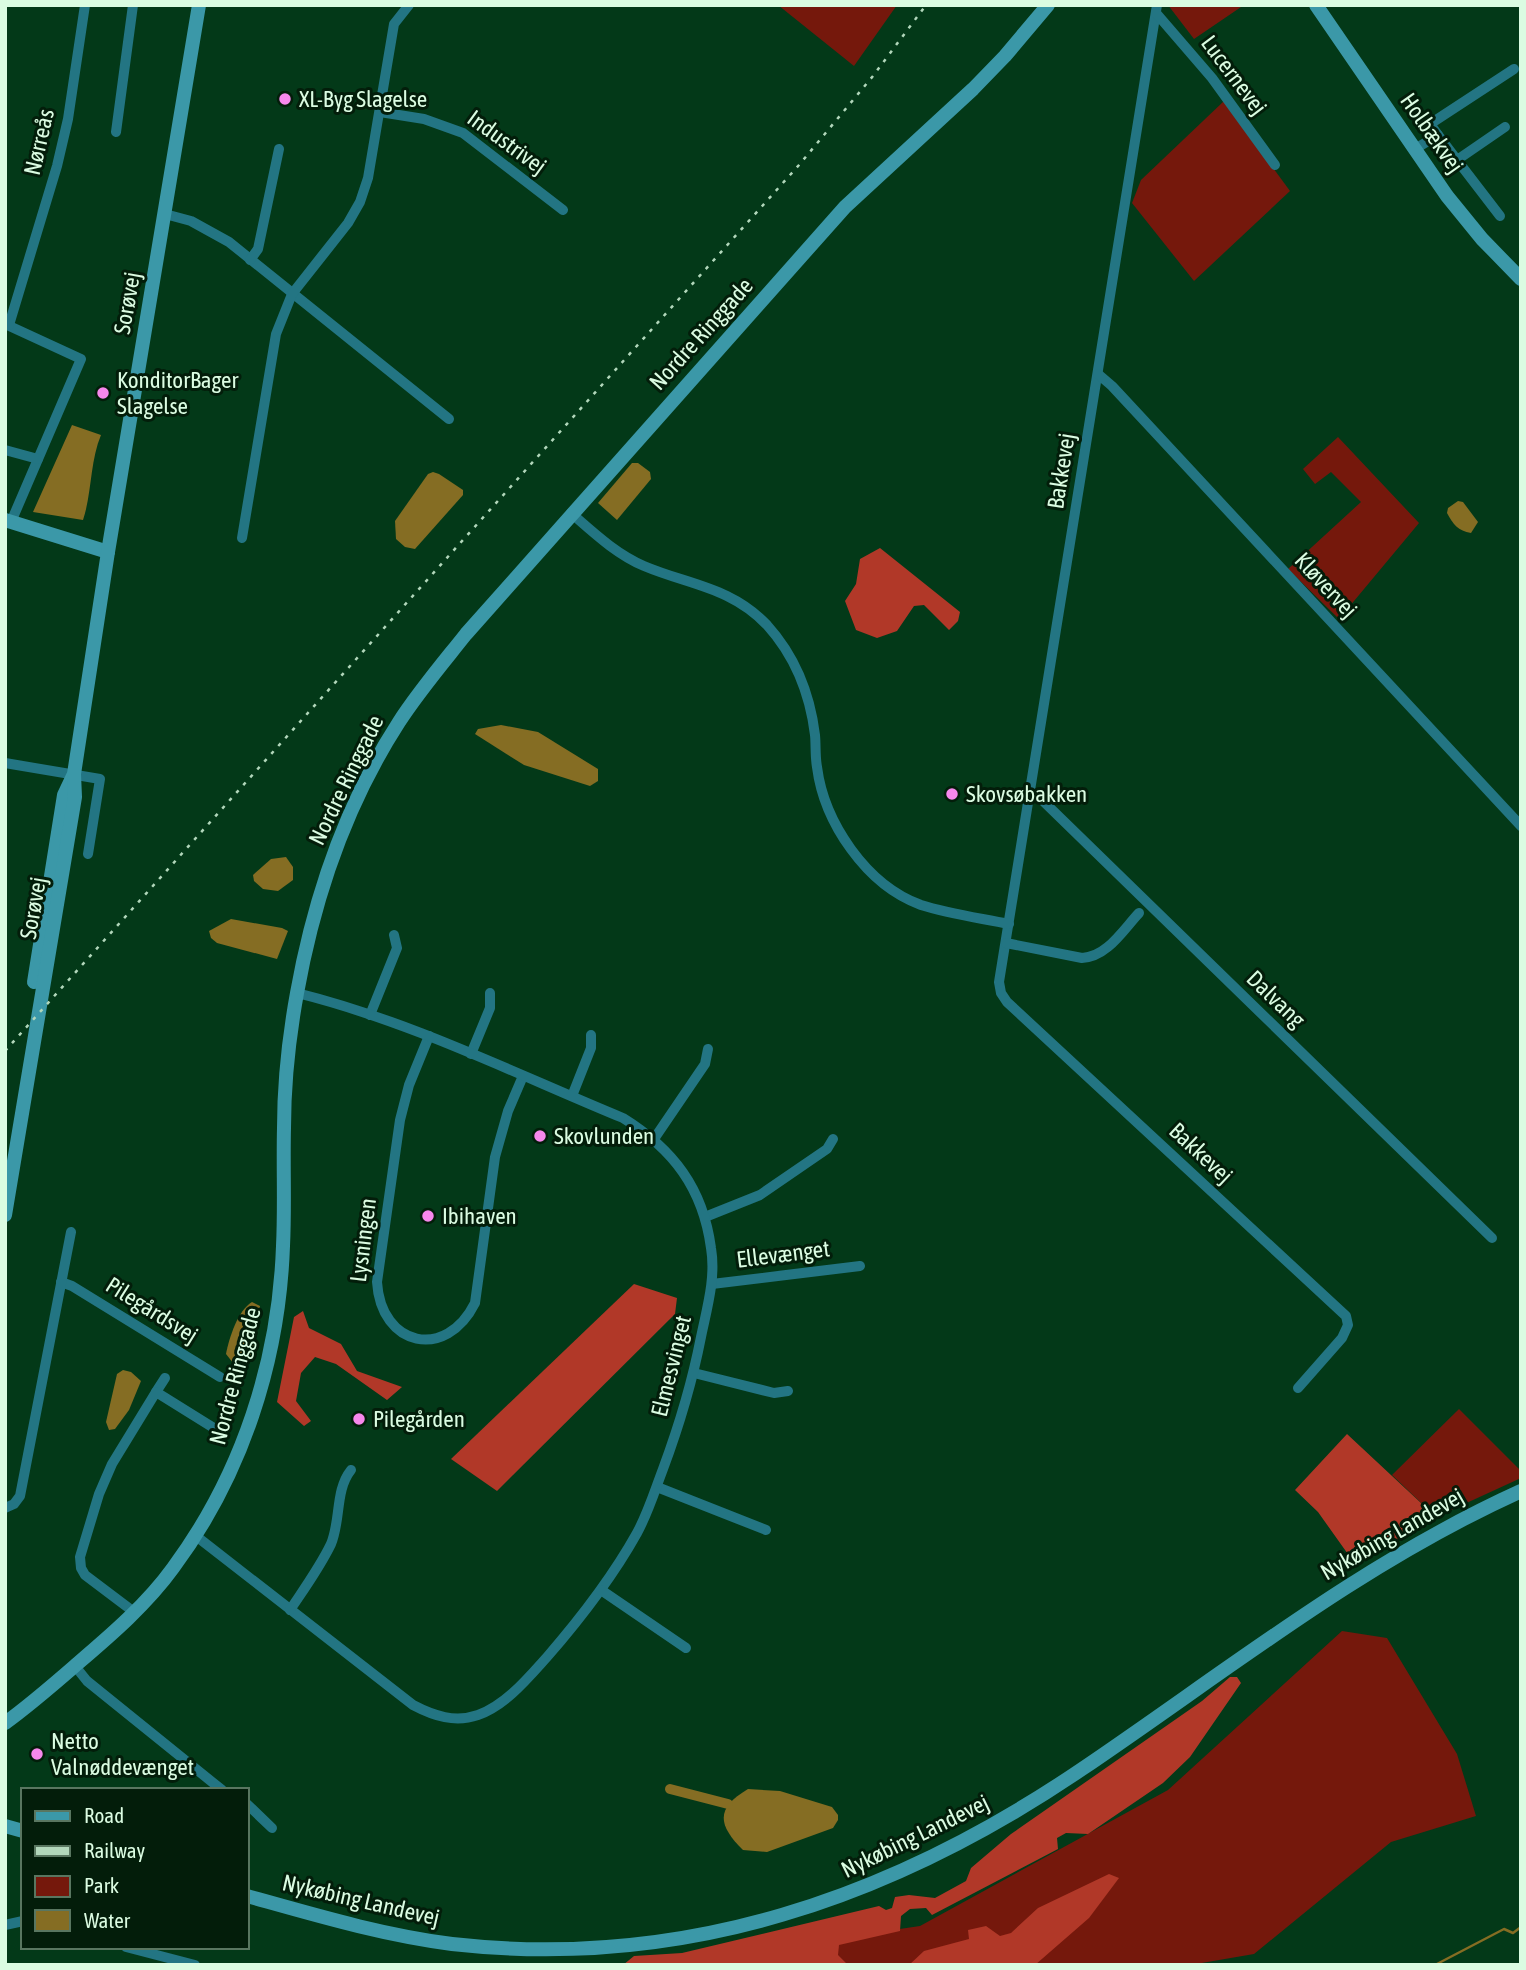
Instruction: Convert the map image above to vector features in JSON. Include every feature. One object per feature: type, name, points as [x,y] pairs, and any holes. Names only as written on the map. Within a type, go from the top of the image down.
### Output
[{"type":"street","name":"Nørreås","points":[[7,325],[57,166],[68,119],[85,5]]},
{"type":"street","points":[[116,132],[133,5]]},
{"type":"street","name":"Sorøvej","points":[[5,1215],[75,797],[74,774],[108,552],[200,5]]},
{"type":"street","points":[[242,538],[276,334],[292,294],[348,223],[360,202],[368,178],[394,24],[409,5]]},
{"type":"street","name":"Nordre Ringgade","points":[[5,1723],[75,1666],[134,1612],[172,1570],[195,1536],[234,1466],[254,1411],[271,1349],[279,1299],[284,1246],[284,1124],[297,993],[329,866],[370,772],[398,724],[425,684],[466,634],[845,207],[973,89],[1006,56],[1048,5]]},
{"type":"street","name":"Holbækvej","points":[[1316,5],[1466,220],[1521,279]]},
{"type":"street","name":"Lucernevej","points":[[1156,9],[1212,78],[1275,165]]},
{"type":"street","name":"Bakkevej","points":[[1156,9],[999,982],[1001,993],[1007,1002],[1346,1316],[1348,1325],[1342,1338],[1298,1388]]},
{"type":"street","points":[[1500,216],[1430,124],[1514,69]]},
{"type":"street","name":"Industrivej","points":[[380,112],[424,118],[463,133],[563,210]]},
{"type":"street","points":[[1457,160],[1505,127]]},
{"type":"street","points":[[1415,149],[1438,135]]},
{"type":"street","points":[[250,260],[258,249],[279,149]]},
{"type":"street","points":[[165,214],[207,228],[449,419]]},
{"type":"street","points":[[7,325],[81,359],[8,521],[108,552]]},
{"type":"street","name":"Kløvervej","points":[[1098,374],[1521,826]]},
{"type":"street","points":[[5,450],[38,459]]},
{"type":"street","points":[[571,513],[619,553],[644,566],[721,591],[764,622],[782,643],[804,685],[811,708],[817,767],[826,805],[842,837],[862,862],[885,884],[918,904],[1009,924]]},
{"type":"street","points":[[5,763],[100,779],[88,854]]},
{"type":"street","name":"Sorøvej","points":[[5,1160],[64,795],[74,774]]},
{"type":"street","name":"Dalvang","points":[[1029,792],[1042,800],[1493,1238]]},
{"type":"street","points":[[1006,943],[1082,958],[1094,957],[1139,913]]},
{"type":"street","points":[[370,1015],[397,948],[394,935]]},
{"type":"street","name":"Elmesvinget","points":[[195,1536],[413,1705],[432,1715],[454,1719],[479,1714],[503,1700],[519,1686],[557,1644],[601,1590],[638,1531],[680,1422],[694,1373],[712,1284],[712,1251],[699,1201],[685,1174],[654,1139],[623,1118],[429,1036],[334,1002],[297,993]]},
{"type":"street","points":[[471,1054],[491,1008],[490,993]]},
{"type":"street","points":[[572,1096],[591,1048],[591,1035]]},
{"type":"street","name":"Lysningen","points":[[429,1036],[409,1085],[400,1120],[377,1282],[378,1301],[384,1315],[406,1335],[420,1339],[445,1335],[458,1327],[475,1303],[495,1157],[508,1111],[523,1076]]},
{"type":"street","points":[[654,1139],[705,1065],[708,1049]]},
{"type":"street","points":[[705,1217],[760,1195],[827,1149],[833,1139]]},
{"type":"street","points":[[5,1508],[20,1496],[71,1232]]},
{"type":"street","name":"Ellevænget","points":[[712,1284],[860,1266]]},
{"type":"street","name":"Pilegårdsvej","points":[[61,1282],[72,1286],[220,1377]]},
{"type":"street","points":[[694,1373],[774,1393],[788,1391]]},
{"type":"street","points":[[134,1612],[86,1575],[81,1568],[80,1558],[99,1494],[112,1464],[165,1378]]},
{"type":"street","points":[[156,1392],[217,1430]]},
{"type":"street","points":[[290,1610],[330,1545],[337,1525],[342,1483],[351,1470]]},
{"type":"street","points":[[656,1487],[766,1530]]},
{"type":"street","name":"Nykøbing Landevej","points":[[248,1896],[391,1934],[453,1944],[506,1948],[581,1948],[649,1943],[711,1934],[821,1905],[892,1877],[1026,1806],[1327,1598],[1397,1554],[1473,1512],[1521,1491]]},
{"type":"street","points":[[601,1590],[686,1648]]},
{"type":"street","points":[[75,1666],[87,1681],[220,1788]]},
{"type":"street","points":[[248,1805],[272,1828]]},
{"type":"street","points":[[134,1949],[195,1965]]},
{"type":"green space","points":[[778,5],[897,5],[854,66]]},
{"type":"green space","points":[[1168,5],[1244,5],[1194,39]]},
{"type":"green space","points":[[1224,101],[1290,191],[1194,281],[1132,203],[1141,180]]},
{"type":"green space","points":[[1338,437],[1419,523],[1339,619],[1288,569],[1361,502],[1331,472],[1315,484],[1303,469]]},
{"type":"green space","points":[[1459,1409],[1521,1471],[1521,1478],[1436,1517],[1392,1475]]},
{"type":"green space","points":[[1342,1631],[1387,1638],[1457,1754],[1476,1816],[1391,1842],[1254,1954],[1190,1965],[656,1965],[920,1926],[1168,1790]]},
{"type":"shaded area","points":[[880,548],[960,612],[958,621],[949,630],[924,605],[914,606],[897,631],[877,638],[856,630],[845,601],[856,584],[860,559]]},
{"type":"shaded area","points":[[634,1284],[677,1298],[675,1314],[497,1491],[451,1459]]},
{"type":"shaded area","points":[[303,1311],[309,1328],[341,1344],[357,1371],[402,1387],[387,1400],[336,1364],[315,1357],[301,1373],[296,1401],[311,1421],[304,1426],[277,1402],[294,1317]]},
{"type":"shaded area","points":[[1347,1434],[1436,1517],[1355,1564],[1318,1512],[1295,1490]]},
{"type":"shaded area","points":[[1230,1677],[1237,1677],[1241,1683],[1190,1757],[1163,1783],[1088,1834],[1066,1833],[1057,1838],[1058,1849],[932,1915],[926,1908],[910,1909],[901,1916],[900,1931],[839,1945],[838,1955],[848,1965],[623,1965],[634,1956],[682,1953],[879,1906],[886,1910],[892,1908],[895,1897],[909,1895],[935,1898],[966,1881],[971,1868],[1011,1834],[1202,1701]]},
{"type":"shaded area","points":[[1109,1874],[1119,1878],[1089,1918],[1035,1965],[909,1965],[924,1951],[969,1939],[968,1930],[986,1926],[1000,1936],[1011,1933],[1038,1908]]},
{"type":"water","points":[[72,425],[101,435],[83,520],[33,512]]},
{"type":"water","points":[[632,463],[638,463],[650,472],[651,479],[617,520],[598,503]]},
{"type":"water","points":[[433,472],[463,490],[463,495],[415,549],[405,547],[396,539],[395,521],[428,474]]},
{"type":"water","points":[[1458,501],[1463,502],[1478,522],[1471,533],[1456,526],[1447,513],[1448,508]]},
{"type":"water","points":[[501,725],[538,732],[598,769],[598,781],[590,786],[524,765],[475,734],[478,729]]},
{"type":"water","points":[[286,857],[293,867],[293,880],[278,891],[263,889],[254,881],[253,875],[271,859]]},
{"type":"water","points":[[231,919],[288,931],[277,959],[217,943],[211,938],[209,931]]},
{"type":"water","points":[[252,1302],[260,1306],[253,1359],[242,1370],[237,1368],[226,1354],[238,1318]]},
{"type":"water","points":[[123,1370],[131,1372],[141,1381],[129,1410],[115,1429],[109,1430],[106,1422],[117,1374]]},
{"type":"water","points":[[748,1789],[780,1791],[832,1807],[838,1820],[833,1828],[767,1852],[743,1850],[728,1832],[724,1817],[730,1803]]},
{"type":"waterway","points":[[670,1789],[728,1804]]},
{"type":"waterway","points":[[1435,1965],[1504,1929],[1513,1933],[1521,1927]]},
{"type":"railway","points":[[5,1051],[799,165],[873,76],[926,5]]},
{"type":"place","name":"XL-Byg Slagelse","points":[[285,99]]},
{"type":"place","name":"KonditorBager Slagelse","points":[[103,393]]},
{"type":"place","name":"Skovsøbakken","points":[[952,794]]},
{"type":"place","name":"Skovlunden","points":[[540,1136]]},
{"type":"place","name":"Ibihaven","points":[[428,1216]]},
{"type":"place","name":"Pilegården","points":[[359,1419]]},
{"type":"place","name":"Netto Valnøddevænget","points":[[37,1754]]}]
